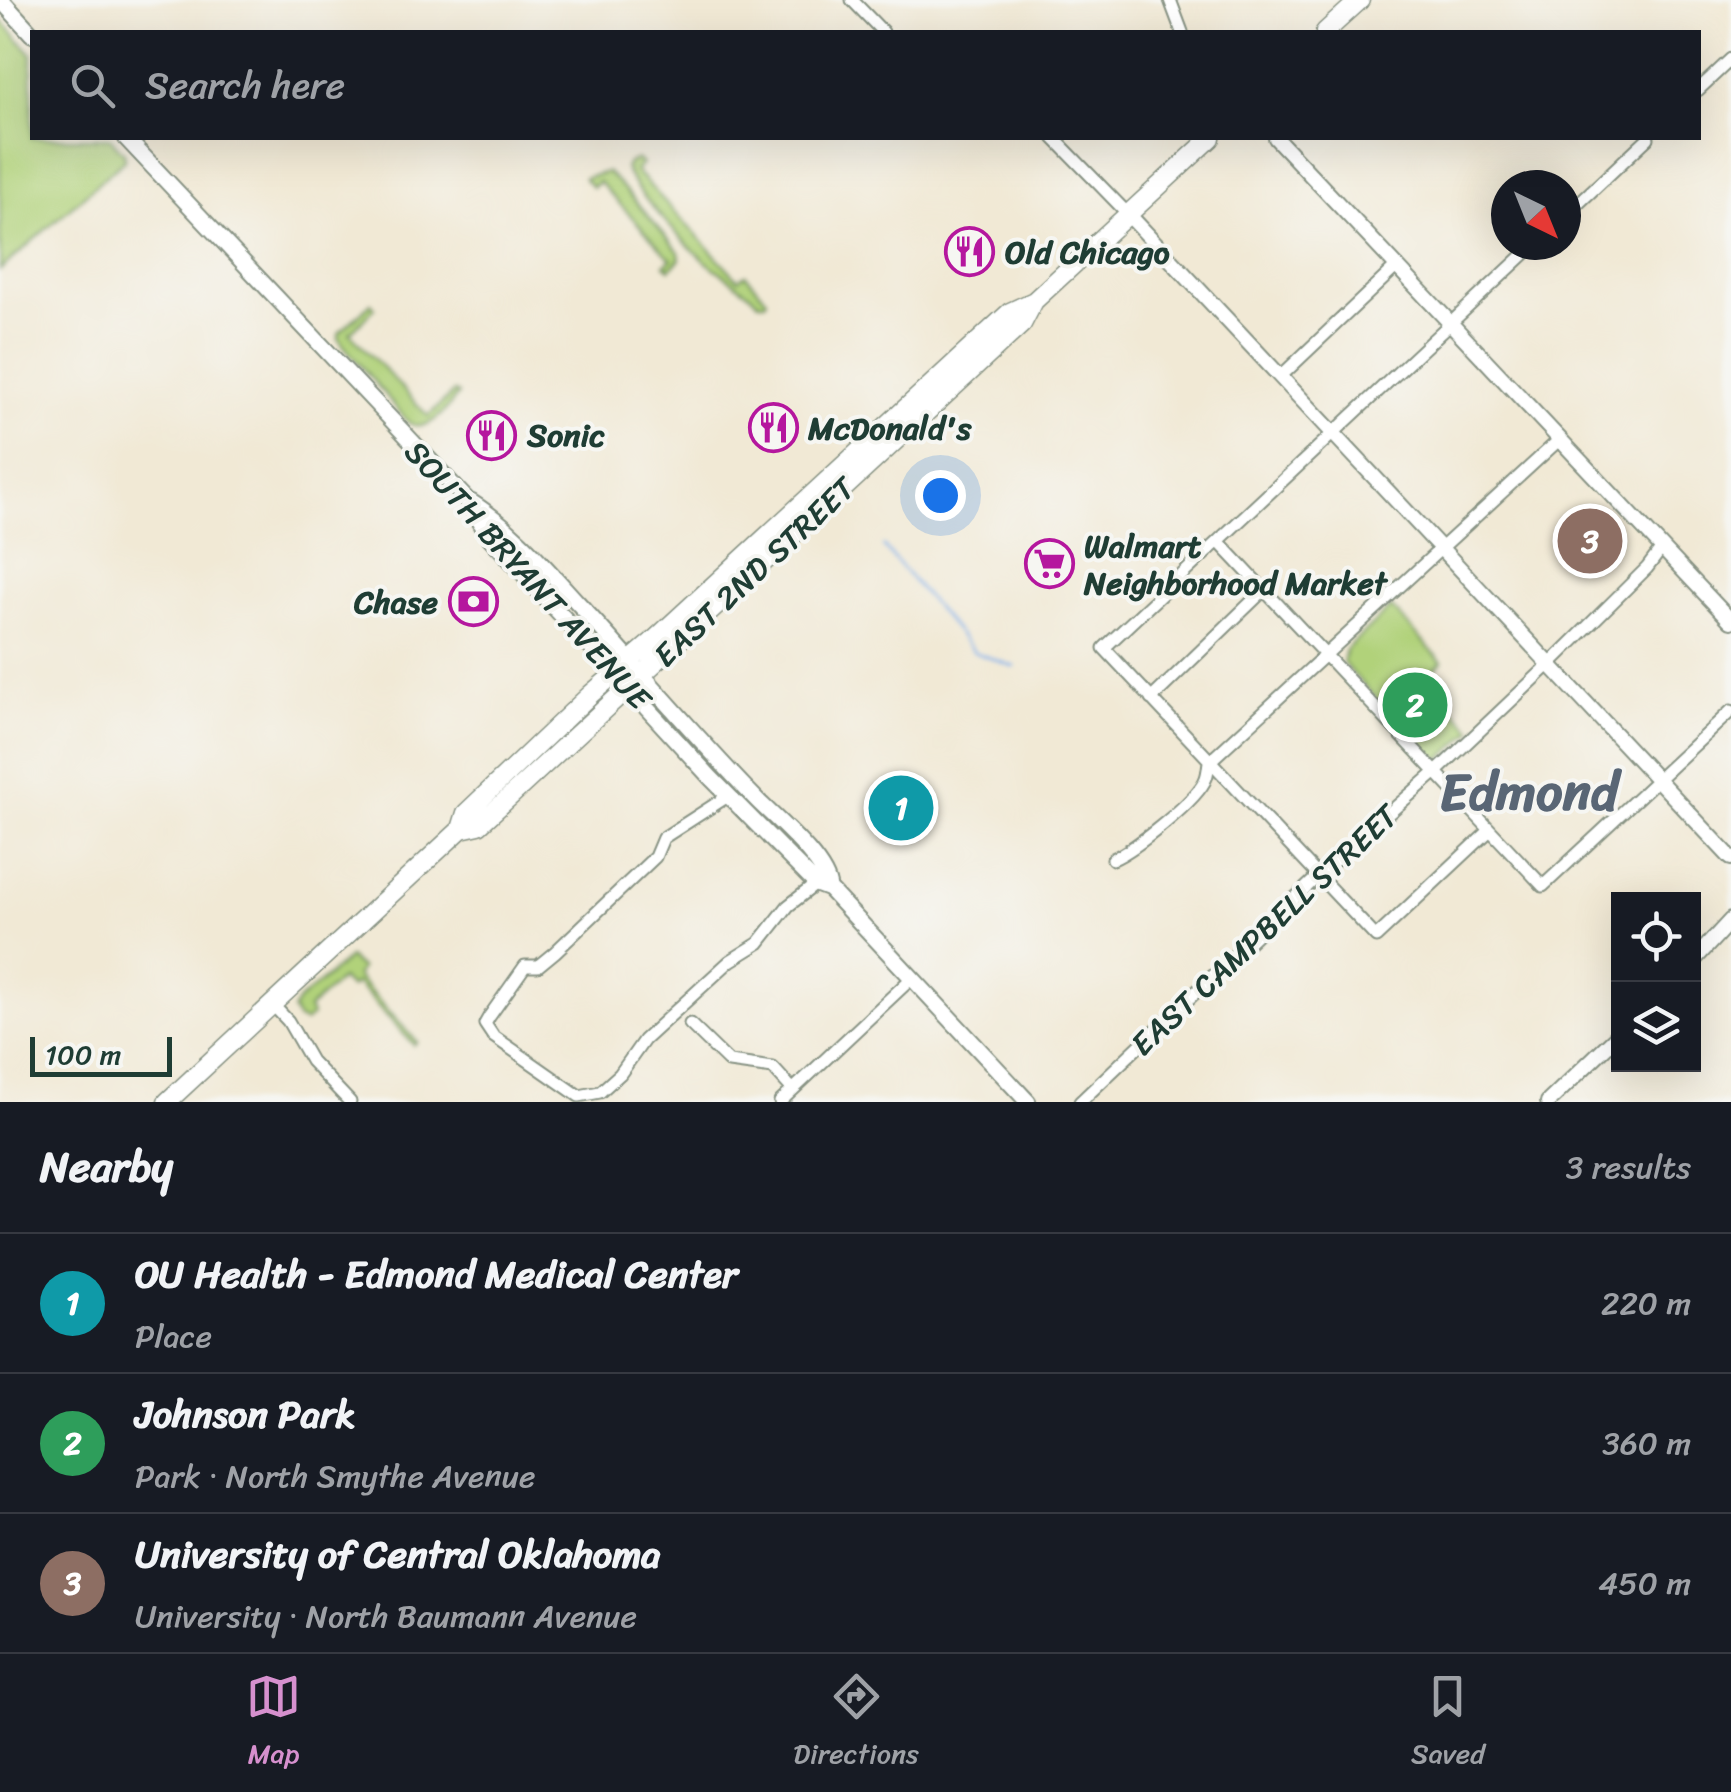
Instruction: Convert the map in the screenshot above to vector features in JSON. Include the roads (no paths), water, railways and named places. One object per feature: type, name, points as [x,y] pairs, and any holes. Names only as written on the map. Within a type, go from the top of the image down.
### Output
[{"type":"main road","points":[[1,0],[30,32]]},
{"type":"main road","points":[[1327,30],[1360,0]]},
{"type":"main road","name":"SOUTH BRYANT AVENUE","points":[[128,140],[468,501],[485,532],[629,674],[728,796],[822,886]]},
{"type":"main road","name":"EAST 2ND STREET","points":[[629,674],[790,514],[1010,312],[1034,301],[1210,140]]},
{"type":"main road","name":"EAST 2ND STREET","points":[[167,1102],[461,829],[466,812],[785,544],[1022,324],[1034,301]]},
{"type":"main road","points":[[948,392],[948,383],[968,362],[977,344]]},
{"type":"main road","points":[[785,544],[790,514]]},
{"type":"main road","points":[[629,674],[791,834],[829,878],[822,886],[913,977],[1028,1102]]},
{"type":"street","points":[[852,0],[881,30]]},
{"type":"street","points":[[1170,0],[1181,30]]},
{"type":"street","points":[[1701,87],[1731,59]]},
{"type":"street","points":[[1056,140],[1731,858]]},
{"type":"street","points":[[1278,140],[1731,621]]},
{"type":"street","points":[[1581,201],[1646,140]]},
{"type":"street","points":[[1489,831],[1376,937],[1104,648],[1518,260]]},
{"type":"street","points":[[1280,377],[1397,266]]},
{"type":"street","points":[[1113,859],[1127,853],[1188,801],[1206,781],[1209,762],[1560,439]]},
{"type":"street","points":[[1218,541],[1543,886],[1731,710]]},
{"type":"street","name":"EAST CAMPBELL STREET","points":[[1080,1102],[1550,664],[1647,568],[1662,548]]},
{"type":"street","points":[[1150,699],[1264,590]]},
{"type":"street","points":[[728,796],[663,838],[655,857],[555,952],[538,966],[525,966],[488,1017],[485,1024],[492,1036],[579,1096],[595,1095],[620,1074],[644,1040],[730,961],[759,943],[788,906],[822,886]]},
{"type":"street","points":[[1701,952],[1731,920]]},
{"type":"street","points":[[780,1102],[913,977]]},
{"type":"street","points":[[272,1004],[288,1020],[312,1061],[350,1102]]},
{"type":"street","points":[[690,1024],[729,1062],[773,1068],[793,1090]]},
{"type":"street","points":[[1548,1102],[1611,1041]]},
{"type":"waterway","points":[[883,546],[974,652],[1015,667]]},
{"type":"place","name":"Old Chicago","points":[[970,252]]},
{"type":"place","name":"McDonald's","points":[[773,428]]},
{"type":"place","name":"Sonic","points":[[492,435]]},
{"type":"place","name":"University of Central Oklahoma","points":[[1590,541]]},
{"type":"place","name":"Walmart Neighborhood Market","points":[[1049,564]]},
{"type":"place","name":"Chase","points":[[473,602]]},
{"type":"place","name":"Johnson Park","points":[[1415,705]]},
{"type":"place","name":"OU Health - Edmond Medical Center","points":[[901,808]]},
{"type":"district","name":"Edmond","points":[[1529,792]]}]
